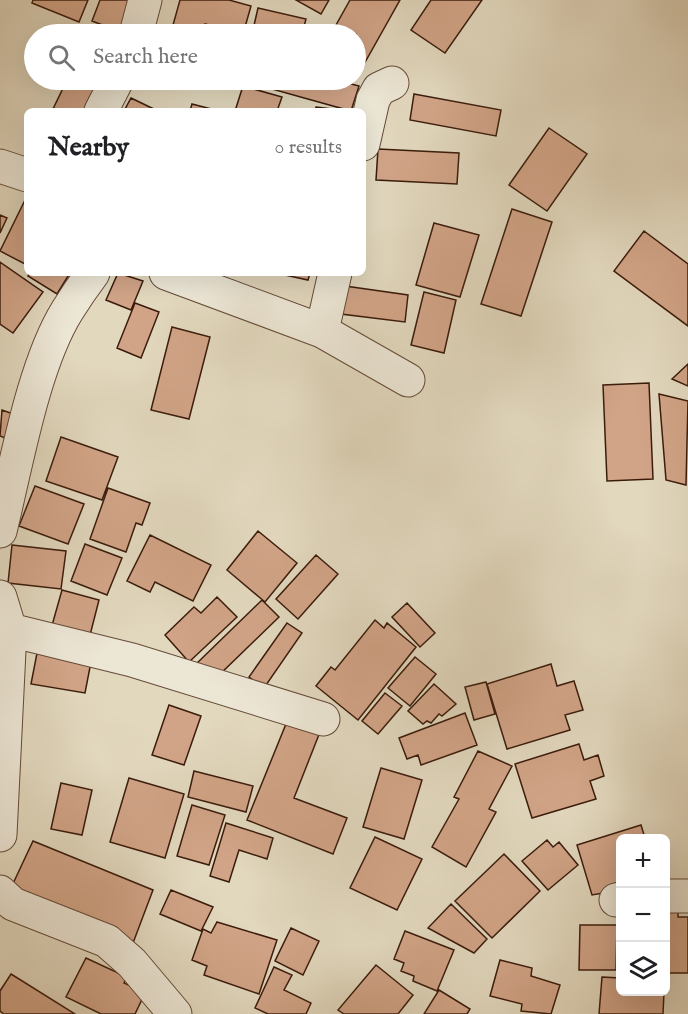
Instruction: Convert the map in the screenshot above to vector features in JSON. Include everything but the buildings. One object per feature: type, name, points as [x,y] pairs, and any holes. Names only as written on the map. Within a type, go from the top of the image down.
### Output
[{"type":"street","points":[[139,24],[145,0]]},
{"type":"street","points":[[366,131],[373,100],[379,89],[392,83]]},
{"type":"street","points":[[103,108],[112,90]]},
{"type":"street","points":[[0,166],[24,174]]},
{"type":"street","points":[[0,531],[30,408],[51,343],[66,312],[91,276]]},
{"type":"street","points":[[174,276],[322,331],[408,380]]},
{"type":"street","points":[[322,331],[334,276]]},
{"type":"street","points":[[0,597],[10,630],[4,792],[0,835]]},
{"type":"street","points":[[10,630],[132,660],[323,720]]},
{"type":"street","points":[[0,892],[13,904],[107,941],[132,963],[175,1014]]},
{"type":"street","points":[[670,896],[688,896]]}]
